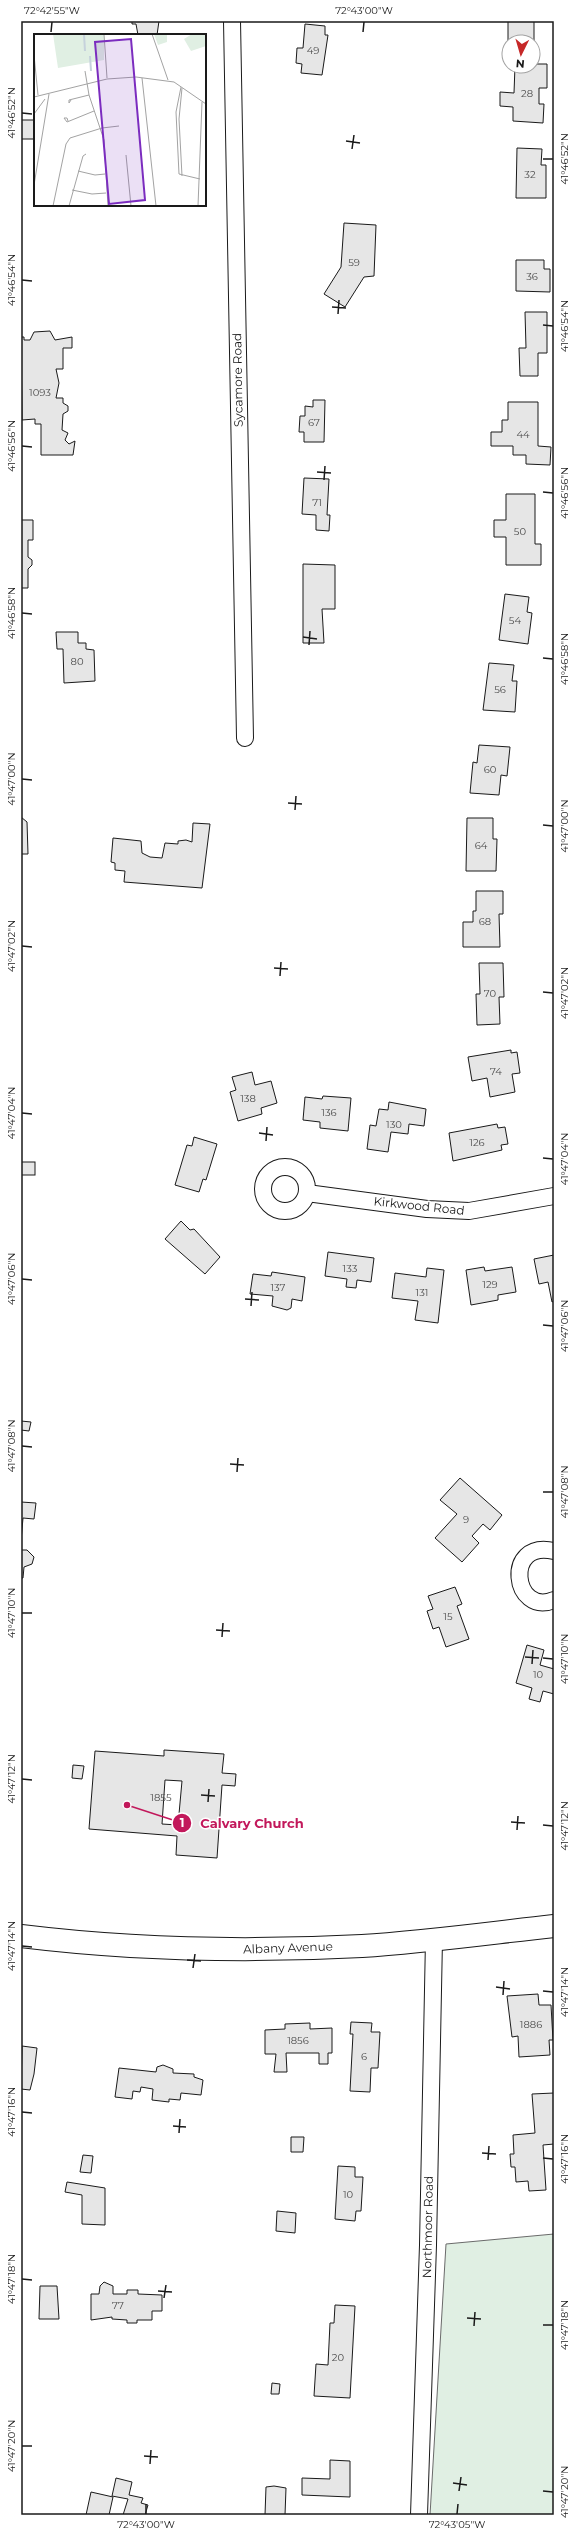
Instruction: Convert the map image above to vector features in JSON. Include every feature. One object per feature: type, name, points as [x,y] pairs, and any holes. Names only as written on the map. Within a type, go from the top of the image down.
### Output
[{"type":"highway","name":"Albany Avenue","points":[[21,1936],[105,1945],[195,1950],[363,1946],[434,1940],[554,1926]]},
{"type":"street","name":"Sycamore Road","points":[[232,21],[245,738]]},
{"type":"street","name":"Kirkwood Road","points":[[307,1193],[427,1209],[469,1211],[554,1196]]},
{"type":"street","points":[[554,1551],[536,1551],[528,1556],[522,1562],[518,1580],[524,1592],[534,1600],[543,1602],[554,1600]]},
{"type":"street","name":"Northmoor Road","points":[[419,2515],[429,2219],[434,1940]]},
{"type":"green space","points":[[554,2234],[554,2515],[430,2515],[446,2244]]},
{"type":"building","points":[[132,21],[159,21],[157,34],[138,34],[136,24],[132,24]]},
{"type":"building","points":[[508,21],[534,21],[534,34],[508,34]]},
{"type":"building","points":[[305,24],[325,26],[325,35],[328,35],[322,75],[301,73],[302,64],[296,63],[297,48],[303,48]]},
{"type":"building","points":[[541,64],[547,64],[547,88],[539,88],[539,104],[544,104],[543,123],[513,121],[513,107],[500,106],[500,92],[514,93],[515,74],[541,74]]},
{"type":"building","points":[[21,120],[34,120],[34,139],[21,139]]},
{"type":"building","points":[[517,148],[542,149],[541,165],[546,165],[546,198],[516,198]]},
{"type":"building","points":[[344,223],[376,225],[374,276],[364,277],[345,307],[324,294],[341,267]]},
{"type":"building","points":[[516,260],[544,260],[544,269],[550,269],[550,292],[516,291]]},
{"type":"building","points":[[525,312],[547,312],[547,353],[538,353],[538,376],[520,376],[519,348],[526,348]]},
{"type":"building","points":[[50,331],[55,340],[72,337],[72,348],[63,348],[63,369],[56,369],[59,383],[56,398],[63,398],[63,403],[68,406],[68,411],[63,414],[62,430],[68,433],[65,440],[69,444],[75,441],[73,455],[41,455],[41,424],[35,424],[35,419],[22,420],[21,337],[24,337],[24,340],[30,340],[34,332]]},
{"type":"building","points":[[313,400],[325,400],[324,442],[304,442],[304,432],[299,432],[300,416],[305,416],[305,406],[313,407]]},
{"type":"building","points":[[508,402],[538,402],[538,446],[551,447],[550,465],[526,464],[526,455],[513,455],[513,446],[491,446],[491,432],[502,432],[502,420],[508,420]]},
{"type":"building","points":[[304,478],[329,479],[327,515],[330,515],[329,531],[316,530],[316,515],[302,514]]},
{"type":"building","points":[[506,494],[535,494],[535,544],[541,544],[541,565],[506,565],[506,537],[494,537],[494,520],[506,520]]},
{"type":"building","points":[[21,520],[33,520],[33,540],[28,540],[28,557],[32,560],[32,565],[28,569],[28,588],[21,588]]},
{"type":"building","points":[[303,564],[335,565],[335,609],[322,609],[324,643],[303,643]]},
{"type":"building","points":[[505,594],[529,597],[527,612],[532,613],[528,644],[499,640]]},
{"type":"building","points":[[56,632],[78,632],[78,643],[86,643],[86,649],[94,650],[95,681],[64,683],[63,649],[57,649]]},
{"type":"building","points":[[489,663],[514,665],[512,681],[517,681],[515,712],[483,710]]},
{"type":"building","points":[[479,745],[510,747],[507,776],[501,775],[499,795],[470,793],[473,762],[477,763]]},
{"type":"building","points":[[21,817],[27,822],[28,854],[21,854]]},
{"type":"building","points":[[467,818],[493,818],[493,839],[497,839],[496,871],[466,871]]},
{"type":"building","points":[[193,823],[210,824],[202,888],[124,882],[125,871],[115,870],[115,863],[111,862],[113,838],[141,841],[142,853],[150,857],[162,858],[165,843],[178,844],[178,841],[186,840],[192,842]]},
{"type":"building","points":[[476,891],[503,891],[503,914],[499,914],[500,947],[463,947],[463,922],[473,922],[473,911],[476,911]]},
{"type":"building","points":[[479,963],[503,963],[504,997],[499,997],[500,1024],[477,1025],[476,994],[480,994]]},
{"type":"building","points":[[511,1050],[511,1053],[517,1052],[520,1073],[512,1074],[515,1092],[490,1097],[487,1078],[472,1081],[468,1057]]},
{"type":"building","points":[[252,1072],[255,1085],[271,1081],[277,1103],[261,1108],[262,1114],[238,1121],[230,1092],[236,1090],[232,1077]]},
{"type":"building","points":[[323,1096],[351,1098],[348,1131],[320,1128],[320,1122],[303,1120],[305,1097],[322,1099]]},
{"type":"building","points":[[389,1102],[426,1109],[424,1126],[409,1124],[408,1134],[391,1132],[388,1152],[367,1149],[370,1125],[376,1126],[379,1109],[388,1110]]},
{"type":"building","points":[[497,1124],[498,1128],[505,1127],[508,1144],[501,1145],[502,1150],[453,1161],[449,1133]]},
{"type":"building","points":[[194,1137],[217,1144],[206,1180],[203,1179],[199,1192],[175,1185],[187,1145],[192,1146]]},
{"type":"building","points":[[21,1162],[35,1162],[35,1175],[21,1175]]},
{"type":"building","points":[[181,1221],[190,1230],[194,1229],[220,1257],[205,1274],[165,1239]]},
{"type":"building","points":[[328,1252],[374,1258],[371,1282],[357,1280],[356,1288],[346,1287],[347,1279],[325,1276]]},
{"type":"building","points":[[554,1255],[554,1301],[552,1302],[548,1282],[539,1284],[534,1259]]},
{"type":"building","points":[[484,1267],[485,1271],[512,1267],[516,1292],[498,1295],[498,1300],[471,1305],[466,1270]]},
{"type":"building","points":[[427,1268],[444,1270],[438,1323],[415,1320],[418,1301],[392,1298],[395,1273],[426,1277]]},
{"type":"building","points":[[272,1272],[305,1277],[302,1301],[292,1299],[291,1308],[287,1310],[272,1306],[273,1296],[250,1294],[253,1274],[271,1276]]},
{"type":"building","points":[[21,1421],[31,1422],[29,1431],[21,1430]]},
{"type":"building","points":[[460,1478],[502,1515],[490,1530],[483,1524],[472,1536],[479,1543],[462,1562],[435,1538],[457,1514],[440,1500]]},
{"type":"building","points":[[21,1502],[36,1503],[34,1519],[23,1518],[21,1541]]},
{"type":"building","points":[[21,1550],[27,1550],[34,1557],[32,1564],[24,1567],[23,1578],[21,1578]]},
{"type":"building","points":[[455,1587],[462,1604],[457,1606],[469,1639],[446,1647],[439,1627],[433,1629],[427,1611],[433,1609],[428,1596]]},
{"type":"building","points":[[527,1645],[544,1650],[540,1665],[554,1669],[554,1694],[543,1691],[540,1702],[529,1699],[532,1688],[516,1683]]},
{"type":"building","points":[[164,1750],[224,1754],[222,1773],[236,1774],[235,1786],[222,1785],[217,1858],[176,1855],[177,1836],[89,1829],[95,1751],[164,1756]],"holes":[[[165,1780],[182,1781],[178,1825],[162,1824]]]},
{"type":"building","points":[[73,1765],[84,1766],[82,1779],[72,1778]]},
{"type":"building","points":[[538,1994],[539,2005],[551,2005],[553,2040],[549,2040],[550,2055],[519,2057],[518,2036],[512,2037],[507,1996]]},
{"type":"building","points":[[351,2022],[372,2023],[371,2032],[380,2032],[378,2068],[371,2068],[370,2092],[350,2091],[353,2034],[350,2034]]},
{"type":"building","points":[[310,2023],[310,2029],[332,2028],[332,2053],[328,2053],[328,2064],[319,2064],[319,2053],[286,2053],[287,2072],[274,2072],[276,2054],[265,2054],[265,2030],[285,2029],[285,2024]]},
{"type":"building","points":[[22,2046],[37,2048],[34,2074],[30,2090],[21,2089]]},
{"type":"building","points":[[163,2065],[173,2069],[173,2073],[194,2074],[194,2077],[203,2080],[201,2095],[181,2093],[180,2100],[169,2099],[169,2102],[152,2100],[153,2089],[141,2087],[140,2092],[133,2091],[132,2099],[115,2097],[119,2068],[156,2072],[157,2067]]},
{"type":"building","points":[[554,2093],[554,2144],[543,2145],[546,2190],[529,2191],[528,2181],[516,2182],[515,2167],[511,2167],[510,2154],[514,2154],[513,2135],[535,2133],[532,2094]]},
{"type":"building","points":[[291,2137],[304,2137],[303,2152],[291,2152]]},
{"type":"building","points":[[83,2155],[93,2156],[91,2173],[80,2172]]},
{"type":"building","points":[[338,2166],[355,2167],[355,2177],[363,2177],[361,2211],[356,2211],[355,2221],[335,2219]]},
{"type":"building","points":[[67,2182],[105,2188],[105,2225],[82,2224],[82,2195],[65,2192]]},
{"type":"building","points":[[277,2211],[296,2213],[295,2233],[276,2231]]},
{"type":"building","points":[[104,2282],[113,2286],[113,2294],[127,2294],[127,2290],[138,2290],[138,2294],[162,2295],[162,2311],[152,2311],[152,2320],[137,2320],[137,2323],[127,2323],[127,2320],[112,2319],[112,2317],[91,2320],[91,2294],[99,2294],[100,2286]]},
{"type":"building","points":[[40,2286],[57,2286],[59,2319],[39,2319]]},
{"type":"building","points":[[335,2305],[355,2306],[350,2398],[314,2396],[316,2364],[328,2365],[330,2323],[334,2323]]},
{"type":"building","points":[[272,2383],[280,2384],[279,2394],[271,2394]]},
{"type":"building","points":[[330,2460],[350,2461],[350,2497],[302,2495],[302,2478],[330,2479]]},
{"type":"building","points":[[116,2478],[132,2482],[129,2495],[143,2498],[141,2503],[148,2505],[145,2515],[123,2515],[128,2499],[112,2496]]},
{"type":"building","points":[[274,2486],[286,2488],[285,2515],[265,2515],[266,2487]]},
{"type":"building","points":[[91,2492],[113,2497],[109,2515],[86,2515]]},
{"type":"place","name":"Calvary Church","points":[[127,1805]]}]
